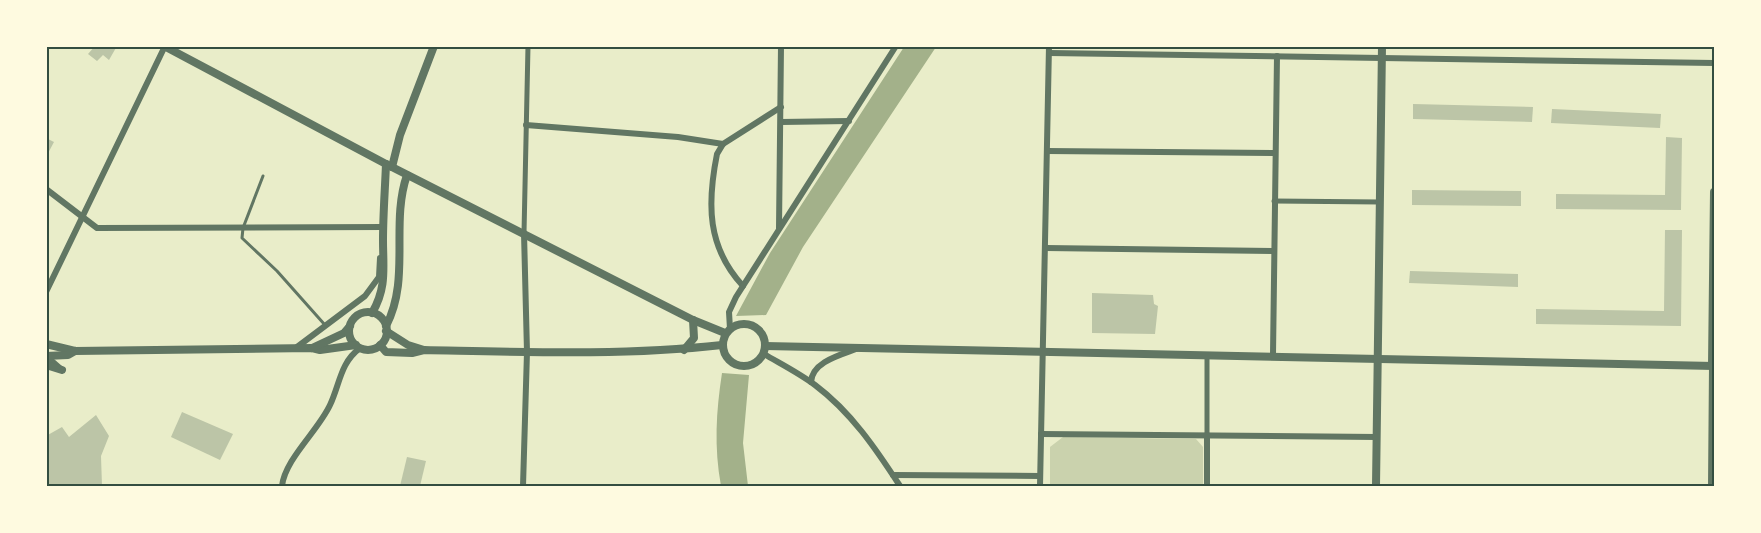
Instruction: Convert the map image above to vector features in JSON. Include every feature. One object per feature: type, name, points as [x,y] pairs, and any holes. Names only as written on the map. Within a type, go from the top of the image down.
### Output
[{"type":"street","points":[[372,313],[379,301],[384,282],[383,243],[389,166],[434,46]]},
{"type":"street","points":[[523,486],[527,352],[524,233],[528,46]]},
{"type":"street","points":[[779,228],[781,46]]},
{"type":"street","points":[[46,292],[165,47],[389,166],[693,320],[728,331],[743,324],[756,328],[764,339],[765,350],[756,363],[740,367],[726,359],[722,345],[728,331],[729,312],[779,228],[896,46]]},
{"type":"street","points":[[1376,486],[1382,46]]},
{"type":"street","points":[[1040,486],[1049,50],[1714,63]]},
{"type":"street","points":[[1273,355],[1277,56]]},
{"type":"street","points":[[743,286],[721,259],[714,233],[715,165],[723,144],[782,107]]},
{"type":"street","points":[[781,122],[849,121]]},
{"type":"street","points":[[526,125],[678,137],[723,144]]},
{"type":"street","points":[[1047,151],[1274,153]]},
{"type":"street","points":[[46,356],[72,353],[312,348],[320,350],[358,347],[370,350],[380,345],[397,302],[402,193],[407,175]]},
{"type":"street","points":[[46,189],[97,228],[384,227]]},
{"type":"street","points":[[1711,486],[1714,192]]},
{"type":"street","points":[[1274,201],[1380,202]]},
{"type":"street","points":[[296,349],[365,296],[376,283],[383,243]]},
{"type":"street","points":[[1046,248],[1273,251]]},
{"type":"street","points":[[312,348],[344,333],[360,314],[372,313],[380,317],[386,328],[408,345],[424,350]]},
{"type":"street","points":[[684,350],[694,338],[693,320]]},
{"type":"street","points":[[350,326],[350,336],[358,347]]},
{"type":"street","points":[[46,344],[72,353]]},
{"type":"street","points":[[380,345],[386,352],[412,353],[424,350],[527,352],[684,350],[722,345]]},
{"type":"street","points":[[282,486],[288,468],[328,410],[349,357],[358,347]]},
{"type":"street","points":[[765,350],[861,347],[1043,350],[1713,366]]},
{"type":"street","points":[[811,382],[812,373],[819,367],[861,347]]},
{"type":"street","points":[[765,350],[811,382],[862,430],[900,486]]},
{"type":"street","points":[[62,370],[72,353]]},
{"type":"street","points":[[1207,486],[1208,353]]},
{"type":"street","points":[[46,356],[62,370]]},
{"type":"street","points":[[46,365],[62,370]]},
{"type":"street","points":[[1041,434],[1377,437]]},
{"type":"street","points":[[892,475],[1040,476]]},
{"type":"lane","points":[[263,176],[243,228],[242,238],[278,271],[325,325]]},
{"type":"shaded area","points":[[904,47],[936,47],[803,247],[766,315],[736,316],[770,253]]},
{"type":"shaded area","points":[[722,373],[749,375],[743,443],[748,486],[721,486],[717,457],[717,430]]},
{"type":"shaded area","points":[[1063,437],[1196,439],[1203,447],[1203,486],[1050,486],[1050,447]]},
{"type":"building","points":[[95,46],[117,46],[109,60],[103,55],[97,61],[88,54]]},
{"type":"building","points":[[1413,104],[1533,107],[1532,122],[1413,119]]},
{"type":"building","points":[[1552,109],[1661,114],[1660,128],[1551,123]]},
{"type":"building","points":[[1666,137],[1682,138],[1681,210],[1556,209],[1556,194],[1665,195]]},
{"type":"building","points":[[46,138],[54,142],[46,157]]},
{"type":"building","points":[[1412,190],[1521,191],[1521,206],[1412,205]]},
{"type":"building","points":[[1665,230],[1682,230],[1681,326],[1536,324],[1536,309],[1664,311]]},
{"type":"building","points":[[1410,271],[1518,274],[1518,287],[1409,283]]},
{"type":"building","points":[[1092,293],[1153,295],[1154,304],[1158,306],[1155,334],[1092,333]]},
{"type":"building","points":[[182,412],[233,434],[220,460],[171,437]]},
{"type":"building","points":[[96,415],[109,436],[101,456],[102,486],[46,486],[46,436],[62,427],[69,437]]},
{"type":"building","points":[[407,457],[426,461],[420,486],[400,486]]}]
